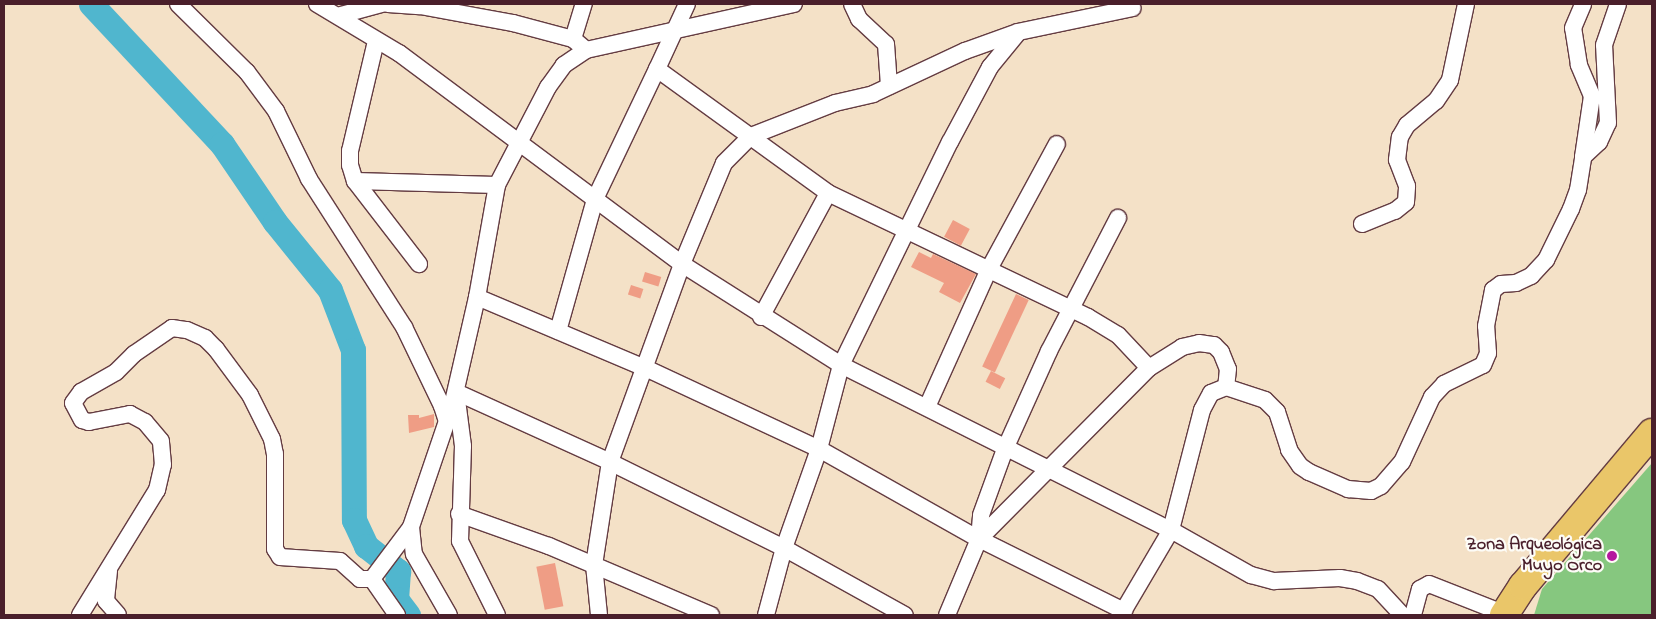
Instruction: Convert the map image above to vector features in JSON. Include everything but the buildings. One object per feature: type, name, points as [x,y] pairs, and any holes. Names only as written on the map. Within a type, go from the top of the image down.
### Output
[{"type":"highway","points":[[1505,614],[1522,586],[1652,433]]},
{"type":"street","points":[[178,4],[247,72],[276,111],[309,179],[404,327],[447,422]]},
{"type":"street","points":[[317,4],[341,15],[376,41],[399,53],[682,264],[761,317],[841,365],[1005,449],[1172,530],[1251,575],[1274,581],[1340,578],[1357,581],[1378,589],[1402,615]]},
{"type":"street","points":[[341,15],[382,4]]},
{"type":"street","points":[[388,4],[420,6],[513,24],[573,39],[586,50]]},
{"type":"street","points":[[573,39],[584,4]]},
{"type":"street","points":[[558,331],[595,200],[676,32],[687,4]]},
{"type":"street","points":[[372,579],[411,527],[447,422],[456,392],[477,297],[497,185],[518,142],[564,65],[586,50],[676,32],[794,4]]},
{"type":"street","points":[[852,4],[868,29],[886,44],[889,86]]},
{"type":"street","points":[[1362,224],[1395,211],[1406,202],[1407,186],[1397,160],[1400,137],[1407,125],[1436,101],[1450,80],[1466,4]]},
{"type":"street","points":[[477,297],[643,367],[819,449],[979,539],[1123,613],[1172,530],[1202,410],[1211,393],[1226,387],[1265,400],[1276,412],[1289,450],[1300,466],[1348,489],[1372,491],[1382,486],[1402,462],[1432,397],[1444,384],[1483,365],[1488,352],[1486,326],[1492,290],[1501,284],[1516,283],[1531,276],[1546,260],[1578,190],[1592,96],[1579,65],[1573,28],[1583,4]]},
{"type":"street","points":[[1583,157],[1599,142],[1608,123],[1604,44],[1618,4]]},
{"type":"street","points":[[599,615],[594,565],[610,462],[682,264],[724,164],[751,136],[835,103],[873,94],[965,51],[1018,32],[1134,8]]},
{"type":"street","points":[[766,615],[784,548],[819,449],[841,365],[909,230],[950,142],[990,67],[1018,32]]},
{"type":"street","points":[[376,41],[350,151],[350,165],[355,181],[419,264]]},
{"type":"street","points":[[657,69],[828,193],[989,269],[1118,335],[1149,368]]},
{"type":"street","points":[[927,408],[989,269],[1057,144]]},
{"type":"street","points":[[355,181],[497,185]]},
{"type":"street","points":[[761,317],[828,193]]},
{"type":"street","points":[[947,615],[979,539],[981,515],[1005,449],[1118,218]]},
{"type":"street","points":[[80,615],[109,566],[121,552],[157,490],[163,465],[161,441],[145,422],[130,414],[89,422],[82,420],[73,403],[80,392],[116,372],[134,354],[172,328],[187,330],[204,338],[216,349],[250,395],[268,431],[275,454],[275,549],[280,557],[340,561],[360,578],[372,579],[398,615]]},
{"type":"street","points":[[979,539],[1149,368],[1182,347],[1208,343],[1214,345],[1224,358],[1228,369],[1226,387]]},
{"type":"street","points":[[456,392],[610,462],[784,548],[905,615]]},
{"type":"street","points":[[456,392],[463,446],[463,496],[459,514],[460,541],[498,615]]},
{"type":"street","points":[[459,514],[594,565],[711,615]]},
{"type":"street","points":[[411,527],[414,554],[449,615]]},
{"type":"street","points":[[109,566],[106,601],[118,615]]},
{"type":"street","points":[[1413,615],[1420,589],[1429,584],[1505,614]]},
{"type":"green space","name":"Zona Arqueológica Muyo Orco","points":[[1652,463],[1652,615],[1534,615],[1542,589]]},
{"type":"waterway","points":[[91,4],[222,144],[275,222],[330,290],[353,350],[354,520],[366,546],[398,571],[396,599],[408,615]]},
{"type":"place","name":"Zona Arqueológica Muyo Orco","points":[[1612,556]]}]
